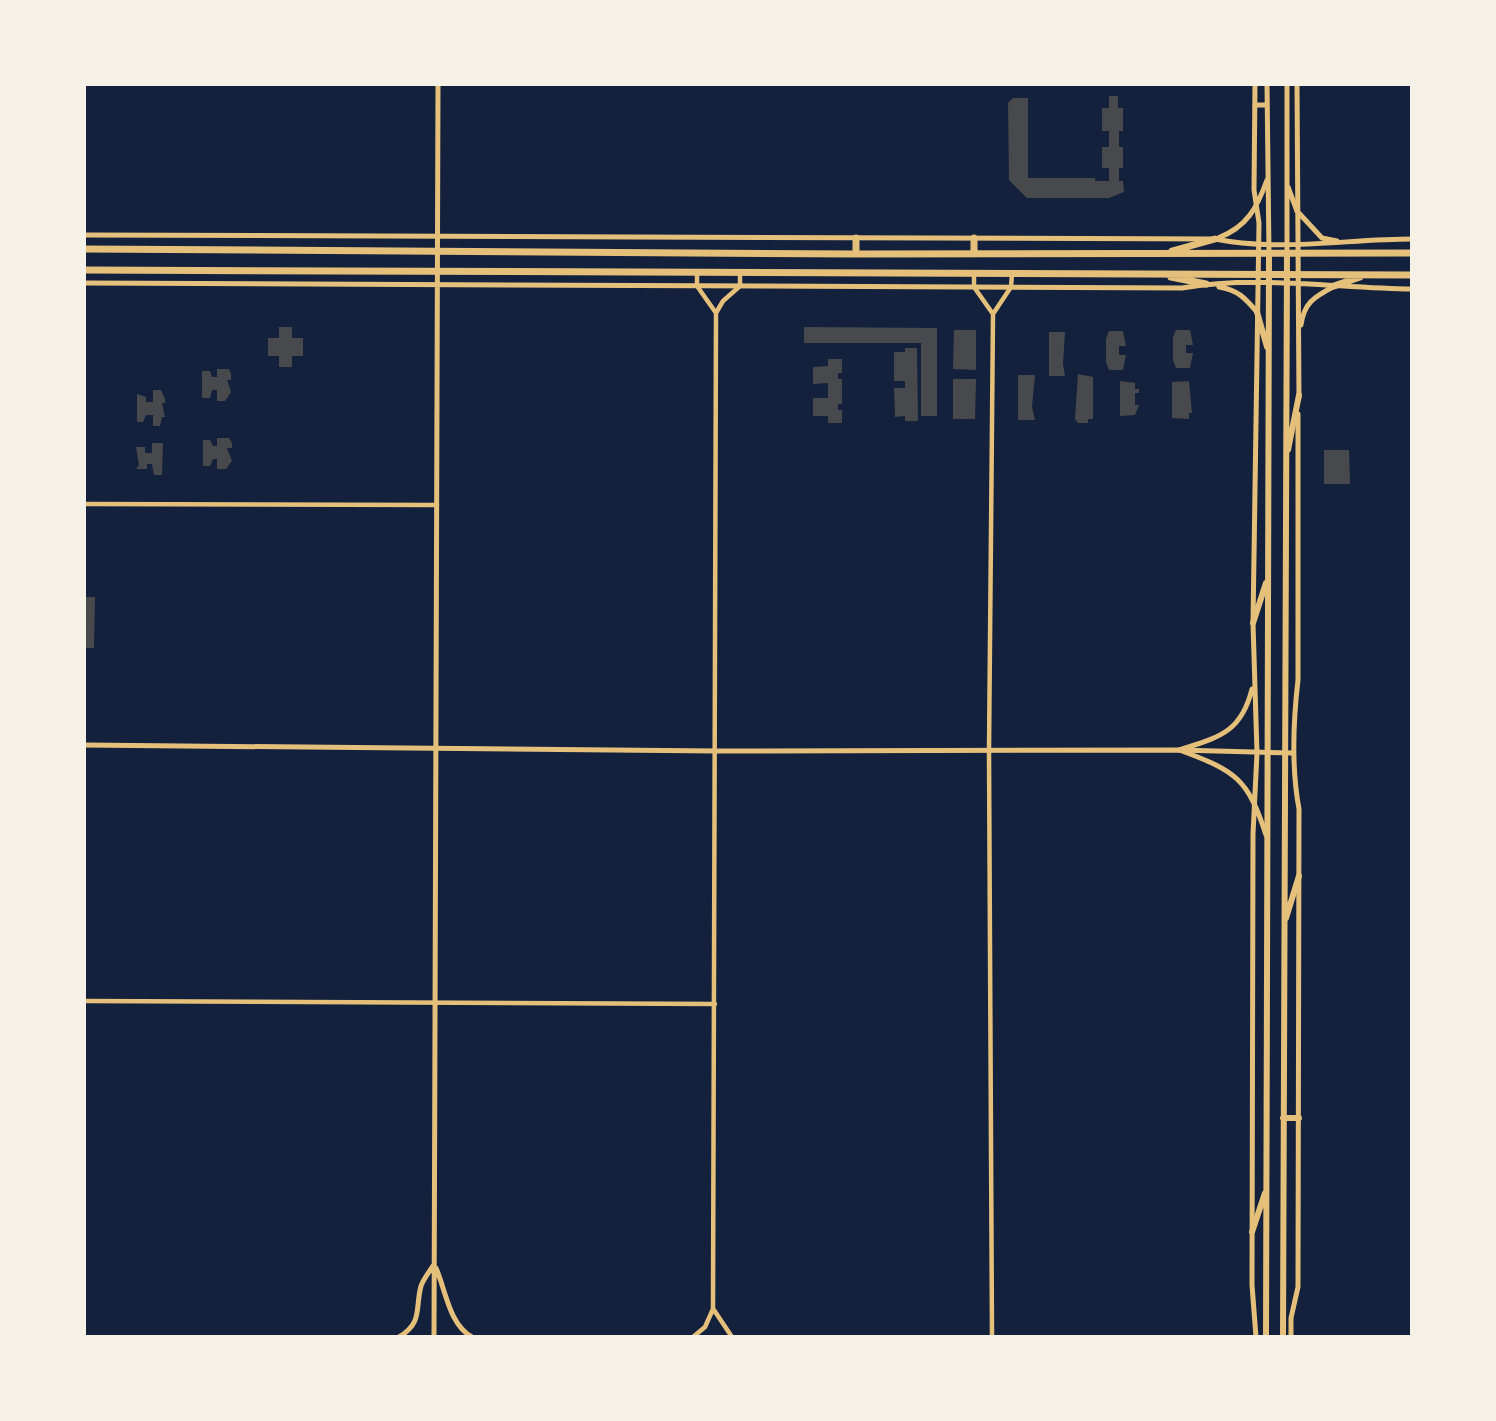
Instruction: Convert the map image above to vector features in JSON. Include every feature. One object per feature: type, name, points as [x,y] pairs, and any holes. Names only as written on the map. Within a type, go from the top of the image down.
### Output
[{"type":"highway","points":[[856,238],[856,254]]},
{"type":"highway","points":[[974,238],[974,254]]},
{"type":"highway","points":[[1163,253],[1215,239]]},
{"type":"highway","points":[[84,249],[974,254],[1163,253],[1258,248],[1269,253],[1296,248],[1412,253]]},
{"type":"highway","points":[[84,270],[1412,275]]},
{"type":"highway","points":[[1157,274],[1206,284]]},
{"type":"highway","points":[[1334,286],[1367,275]]},
{"type":"main road","points":[[1283,1337],[1287,248]]},
{"type":"main road","points":[[1266,1337],[1269,253]]},
{"type":"main road","points":[[1257,313],[1269,355]]},
{"type":"main road","points":[[1285,465],[1299,395]]},
{"type":"main road","points":[[1253,623],[1268,574]]},
{"type":"main road","points":[[1284,926],[1299,876]]},
{"type":"main road","points":[[1283,1118],[1298,1118]]},
{"type":"main road","points":[[1252,1232],[1267,1188]]},
{"type":"street","points":[[434,1337],[438,84]]},
{"type":"street","points":[[1255,84],[1258,284],[1253,683],[1257,752],[1252,1232],[1256,1337]]},
{"type":"street","points":[[1267,84],[1269,253]]},
{"type":"street","points":[[84,235],[1215,239],[1258,248],[1269,244],[1287,248],[1287,84]]},
{"type":"street","points":[[1291,1337],[1291,1318],[1298,1287],[1299,809],[1293,753],[1298,680],[1296,489],[1300,331],[1296,284],[1297,84]]},
{"type":"street","points":[[1255,105],[1266,105]]},
{"type":"street","points":[[1286,179],[1297,211],[1322,238],[1347,244]]},
{"type":"street","points":[[1215,239],[1237,231],[1256,209],[1267,180]]},
{"type":"street","points":[[698,237],[698,253]]},
{"type":"street","points":[[1296,248],[1374,239],[1412,239]]},
{"type":"street","points":[[697,272],[697,286],[716,313]]},
{"type":"street","points":[[693,1337],[705,1326],[713,1309],[716,313],[723,301],[740,286],[740,272]]},
{"type":"street","points":[[974,274],[974,287],[993,314]]},
{"type":"street","points":[[992,1337],[989,751],[993,314],[1012,287],[1012,274]]},
{"type":"street","points":[[84,283],[1182,288],[1206,284],[1296,284],[1412,289]]},
{"type":"street","points":[[1206,284],[1233,289],[1244,296],[1257,313]]},
{"type":"street","points":[[1300,331],[1303,313],[1311,299],[1334,286]]},
{"type":"street","points":[[84,504],[437,505]]},
{"type":"street","points":[[1179,750],[1221,737],[1246,712],[1253,683]]},
{"type":"street","points":[[84,745],[716,751],[1179,750],[1293,753]]},
{"type":"street","points":[[1179,750],[1224,767],[1256,803],[1268,839]]},
{"type":"street","points":[[84,1001],[715,1004]]},
{"type":"street","points":[[399,1337],[413,1326],[420,1314],[421,1285],[434,1263]]},
{"type":"street","points":[[434,1263],[454,1321],[462,1331],[472,1337]]},
{"type":"street","points":[[713,1309],[732,1337]]},
{"type":"building","points":[[1109,96],[1118,96],[1118,108],[1123,108],[1123,131],[1119,131],[1119,147],[1123,147],[1123,168],[1119,168],[1119,181],[1123,181],[1124,192],[1109,198],[1027,198],[1009,180],[1008,103],[1013,98],[1028,98],[1028,178],[1095,178],[1095,181],[1109,181],[1109,168],[1102,168],[1102,147],[1109,147],[1109,131],[1102,131],[1102,108],[1109,108]]},
{"type":"building","points":[[279,327],[292,327],[292,338],[303,338],[303,356],[292,356],[292,367],[279,367],[279,356],[268,356],[268,338],[279,338]]},
{"type":"building","points":[[804,327],[937,328],[937,416],[921,416],[921,343],[804,343]]},
{"type":"building","points":[[954,330],[976,330],[976,370],[953,369]]},
{"type":"building","points":[[1176,330],[1190,330],[1193,345],[1186,345],[1186,353],[1193,353],[1190,368],[1176,368],[1173,360],[1173,337]]},
{"type":"building","points":[[1109,331],[1123,331],[1126,346],[1119,346],[1119,355],[1126,355],[1123,370],[1109,370],[1106,362],[1106,339]]},
{"type":"building","points":[[1049,332],[1065,332],[1065,376],[1049,376]]},
{"type":"building","points":[[905,348],[917,348],[918,421],[905,421],[905,416],[895,417],[894,388],[905,388],[905,381],[894,381],[894,352],[905,352]]},
{"type":"building","points":[[828,359],[842,359],[842,373],[838,373],[838,379],[842,379],[842,404],[838,404],[838,410],[842,410],[842,423],[828,423],[828,416],[813,416],[813,398],[828,398],[828,383],[813,384],[813,367],[828,366]]},
{"type":"building","points":[[217,369],[229,369],[231,374],[231,380],[227,380],[231,392],[225,401],[217,401],[217,390],[212,390],[210,398],[202,398],[202,371],[210,371],[212,377],[217,377]]},
{"type":"building","points":[[1078,374],[1093,377],[1093,419],[1088,419],[1088,423],[1078,423],[1075,419]]},
{"type":"building","points":[[1018,375],[1035,375],[1032,407],[1035,420],[1018,420]]},
{"type":"building","points":[[953,379],[976,379],[975,419],[953,419]]},
{"type":"building","points":[[1120,381],[1135,383],[1135,389],[1139,389],[1139,393],[1135,393],[1135,405],[1139,405],[1135,415],[1120,416]]},
{"type":"building","points":[[1189,381],[1192,413],[1189,413],[1189,419],[1172,418],[1172,382]]},
{"type":"building","points":[[153,390],[161,390],[165,399],[165,403],[162,403],[165,417],[162,417],[160,426],[153,426],[153,415],[146,415],[143,422],[137,422],[137,394],[146,397],[146,402],[153,402]]},
{"type":"building","points":[[217,438],[229,438],[232,443],[232,448],[227,448],[232,461],[226,469],[217,469],[217,459],[213,459],[210,466],[203,466],[203,440],[210,440],[213,446],[217,446]]},
{"type":"building","points":[[152,443],[163,443],[162,475],[154,475],[152,464],[147,464],[147,469],[136,469],[139,465],[136,447],[145,447],[145,453],[152,453]]},
{"type":"building","points":[[1324,450],[1349,450],[1350,484],[1324,484]]},
{"type":"building","points":[[84,597],[95,597],[94,648],[84,648]]}]
